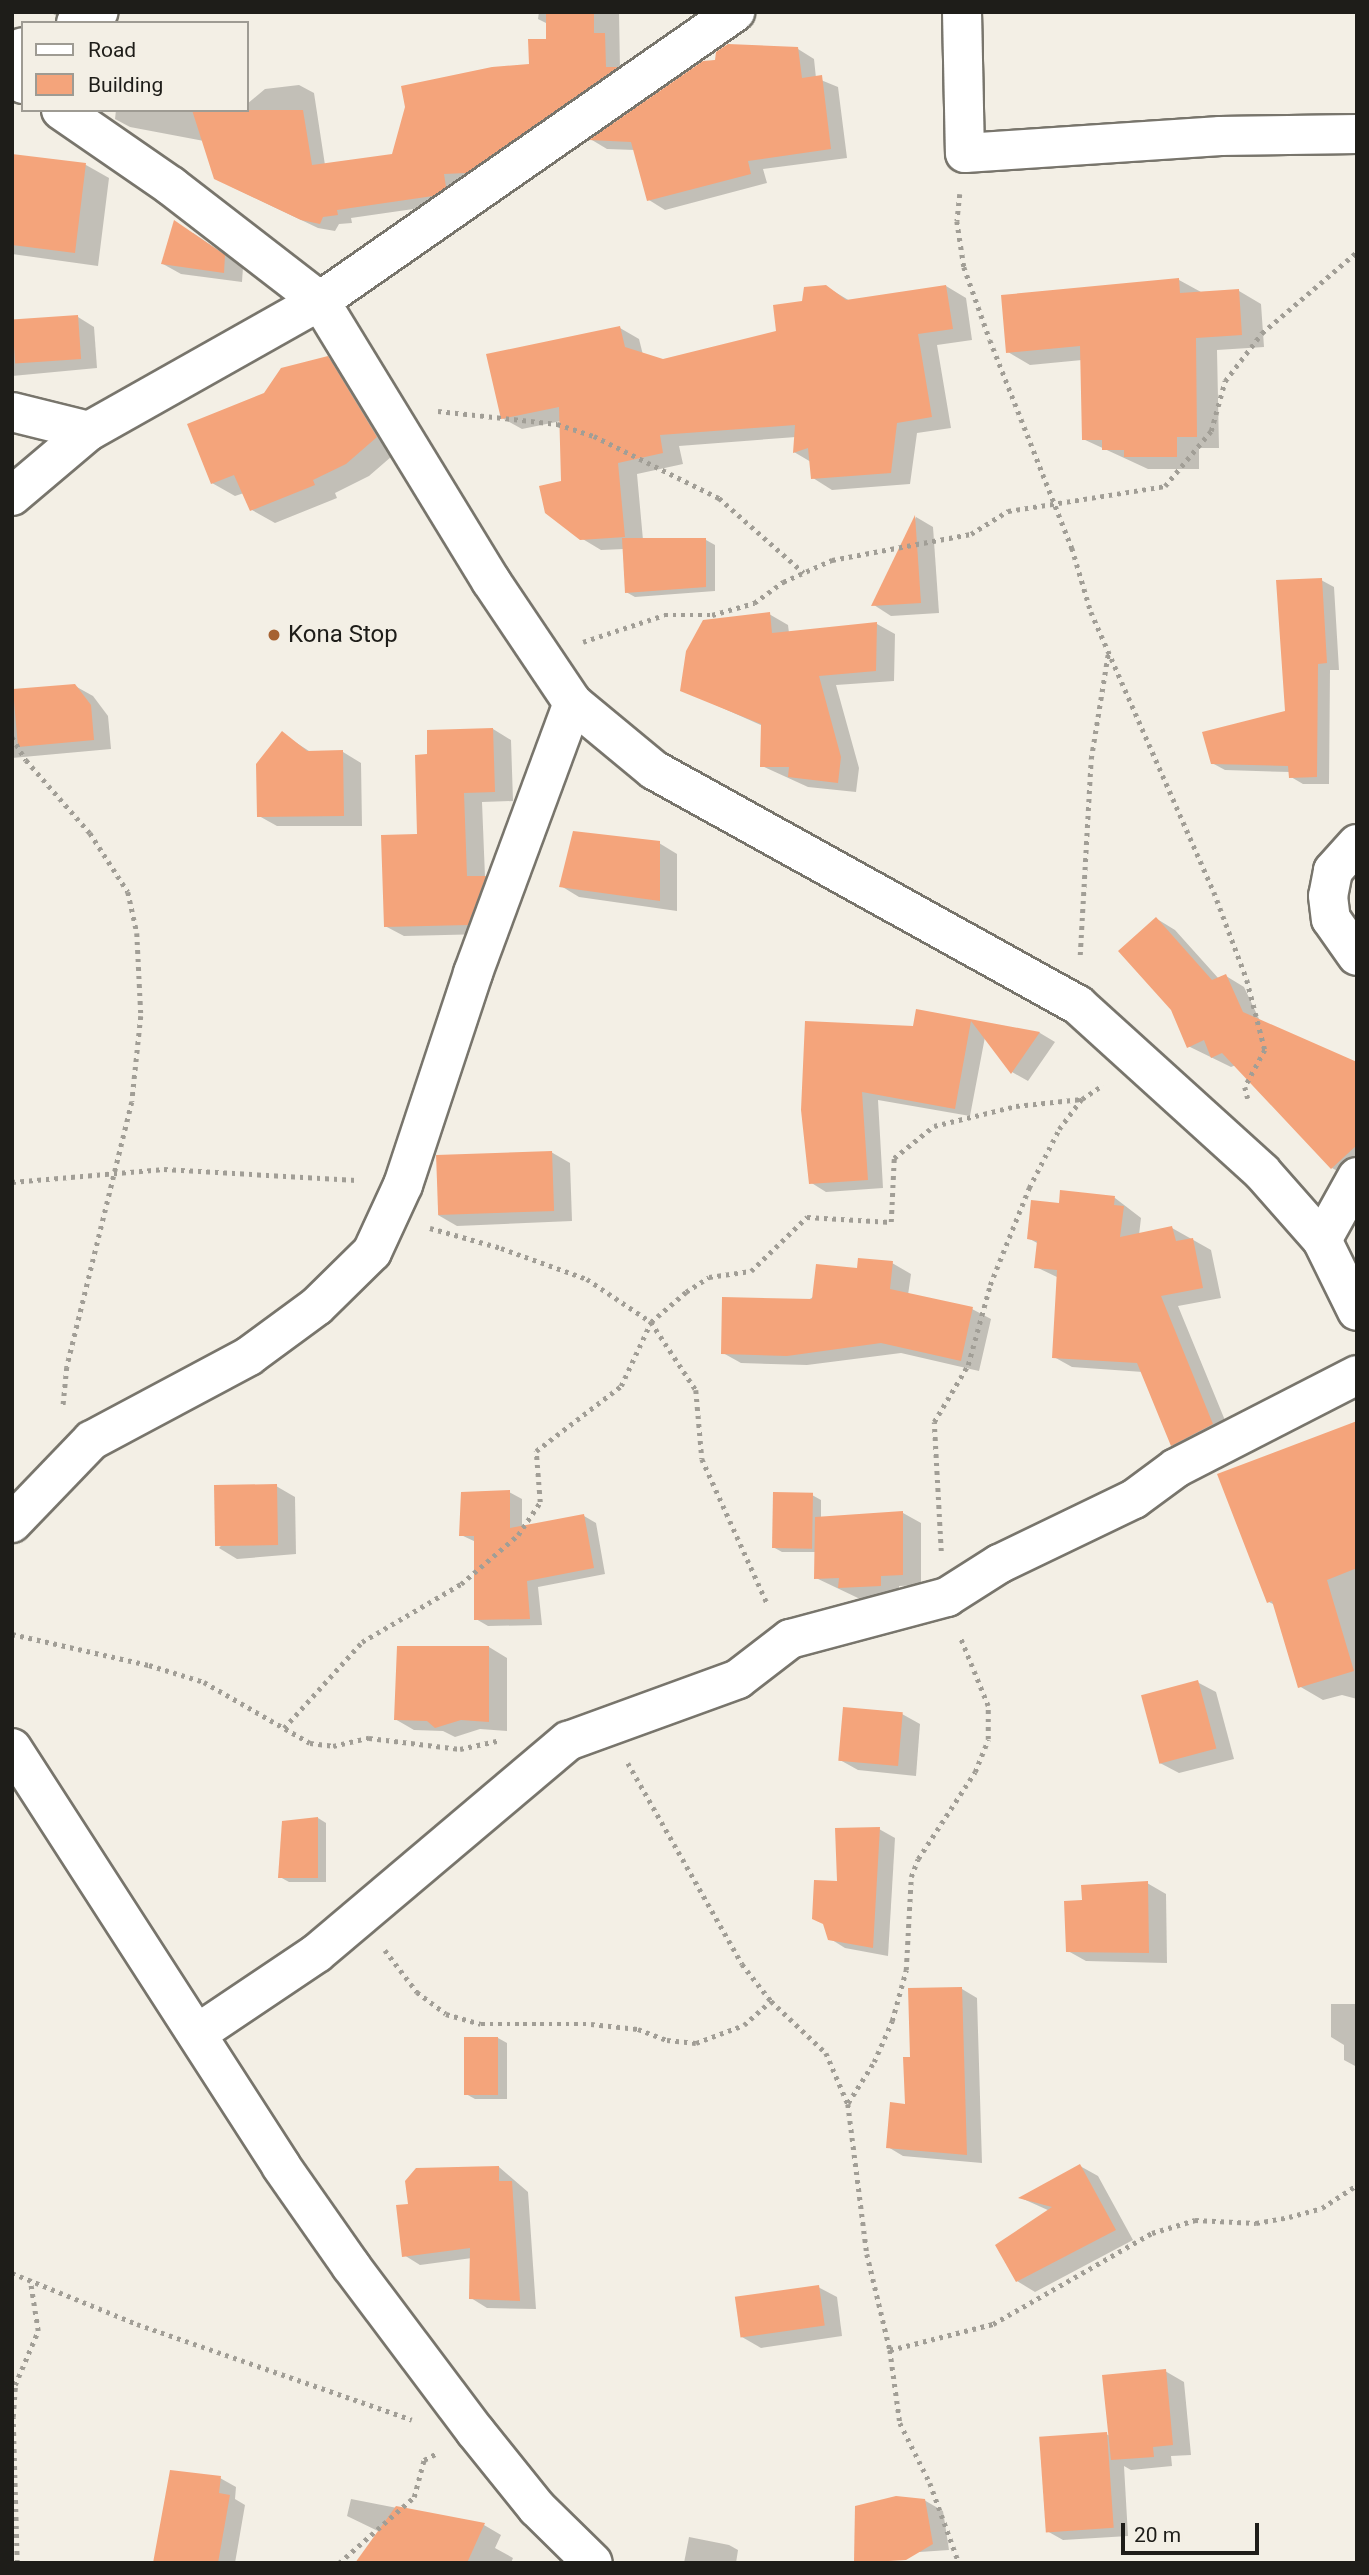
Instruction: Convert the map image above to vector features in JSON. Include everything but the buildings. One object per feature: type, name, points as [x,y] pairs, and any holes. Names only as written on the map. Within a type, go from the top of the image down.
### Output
[{"type":"street","points":[[80,21],[99,12]]},
{"type":"street","points":[[12,496],[89,430],[320,301],[735,12]]},
{"type":"street","points":[[962,12],[965,153],[1220,136],[1357,134]]},
{"type":"street","points":[[64,112],[171,186],[320,301],[491,581],[573,703],[654,770],[1078,1005],[1262,1172],[1322,1240],[1357,1311]]},
{"type":"street","points":[[12,412],[89,430]]},
{"type":"street","points":[[12,1523],[92,1440],[249,1356],[317,1306],[372,1252],[396,1201],[482,948],[573,703]]},
{"type":"street","points":[[1357,844],[1333,871],[1328,896],[1331,919],[1357,956]]},
{"type":"street","points":[[1322,1240],[1357,1177]]},
{"type":"street","points":[[198,2033],[317,1952],[568,1741],[738,1679],[790,1639],[947,1597],[999,1564],[1134,1499],[1175,1468],[1357,1375]]},
{"type":"street","points":[[12,1748],[198,2033],[281,2166],[475,2431],[547,2518],[593,2563]]},
{"type":"path","points":[[965,153],[957,221],[964,267],[1108,653],[1214,892],[1247,980],[1265,1050],[1245,1087],[1262,1172]]},
{"type":"path","points":[[543,658],[664,615],[712,615],[754,603],[804,573],[867,552],[971,534],[1008,512],[1165,486],[1211,431],[1225,381],[1262,333],[1357,252]]},
{"type":"path","points":[[388,409],[474,412],[557,424],[594,436],[719,498],[804,573]]},
{"type":"path","points":[[1078,1005],[1091,759],[1108,653]]},
{"type":"path","points":[[12,737],[26,760],[89,833],[128,892],[137,933],[141,1016],[132,1102],[112,1174],[67,1367],[57,1475]]},
{"type":"path","points":[[848,2104],[874,2062],[892,2021],[906,1970],[911,1877],[918,1859],[975,1772],[988,1740],[988,1706],[951,1617],[947,1597],[938,1523],[934,1422],[968,1364],[990,1285],[1029,1188],[1059,1129],[1082,1099],[1139,1061]]},
{"type":"path","points":[[284,1728],[362,1642],[461,1584],[517,1535],[540,1502],[536,1451],[621,1386],[651,1322],[709,1278],[751,1270],[807,1217],[891,1222],[894,1158],[934,1126],[1016,1106],[1082,1099]]},
{"type":"path","points":[[12,1182],[164,1169],[396,1201],[501,1248],[587,1279],[651,1322],[696,1390],[702,1459],[769,1607]]},
{"type":"path","points":[[12,1634],[149,1665],[204,1682],[310,1742],[332,1746],[369,1738],[460,1749],[498,1740],[568,1741]]},
{"type":"path","points":[[609,1725],[742,1964],[771,2001],[825,2053],[848,2104],[867,2254],[890,2350],[900,2423],[930,2483],[959,2563]]},
{"type":"path","points":[[365,1912],[390,1958],[417,1992],[446,2014],[481,2024],[591,2024],[638,2029],[667,2040],[696,2043],[744,2025],[771,2001]]},
{"type":"path","points":[[890,2350],[993,2324],[1152,2233],[1195,2220],[1256,2223],[1289,2217],[1322,2208],[1357,2185]]},
{"type":"path","points":[[12,2273],[137,2324],[414,2421]]},
{"type":"path","points":[[17,2563],[15,2385],[37,2331],[30,2280]]},
{"type":"path","points":[[339,2563],[414,2497],[424,2460],[475,2431]]},
{"type":"place","name":"Kona Stop","points":[[274,635]]}]
